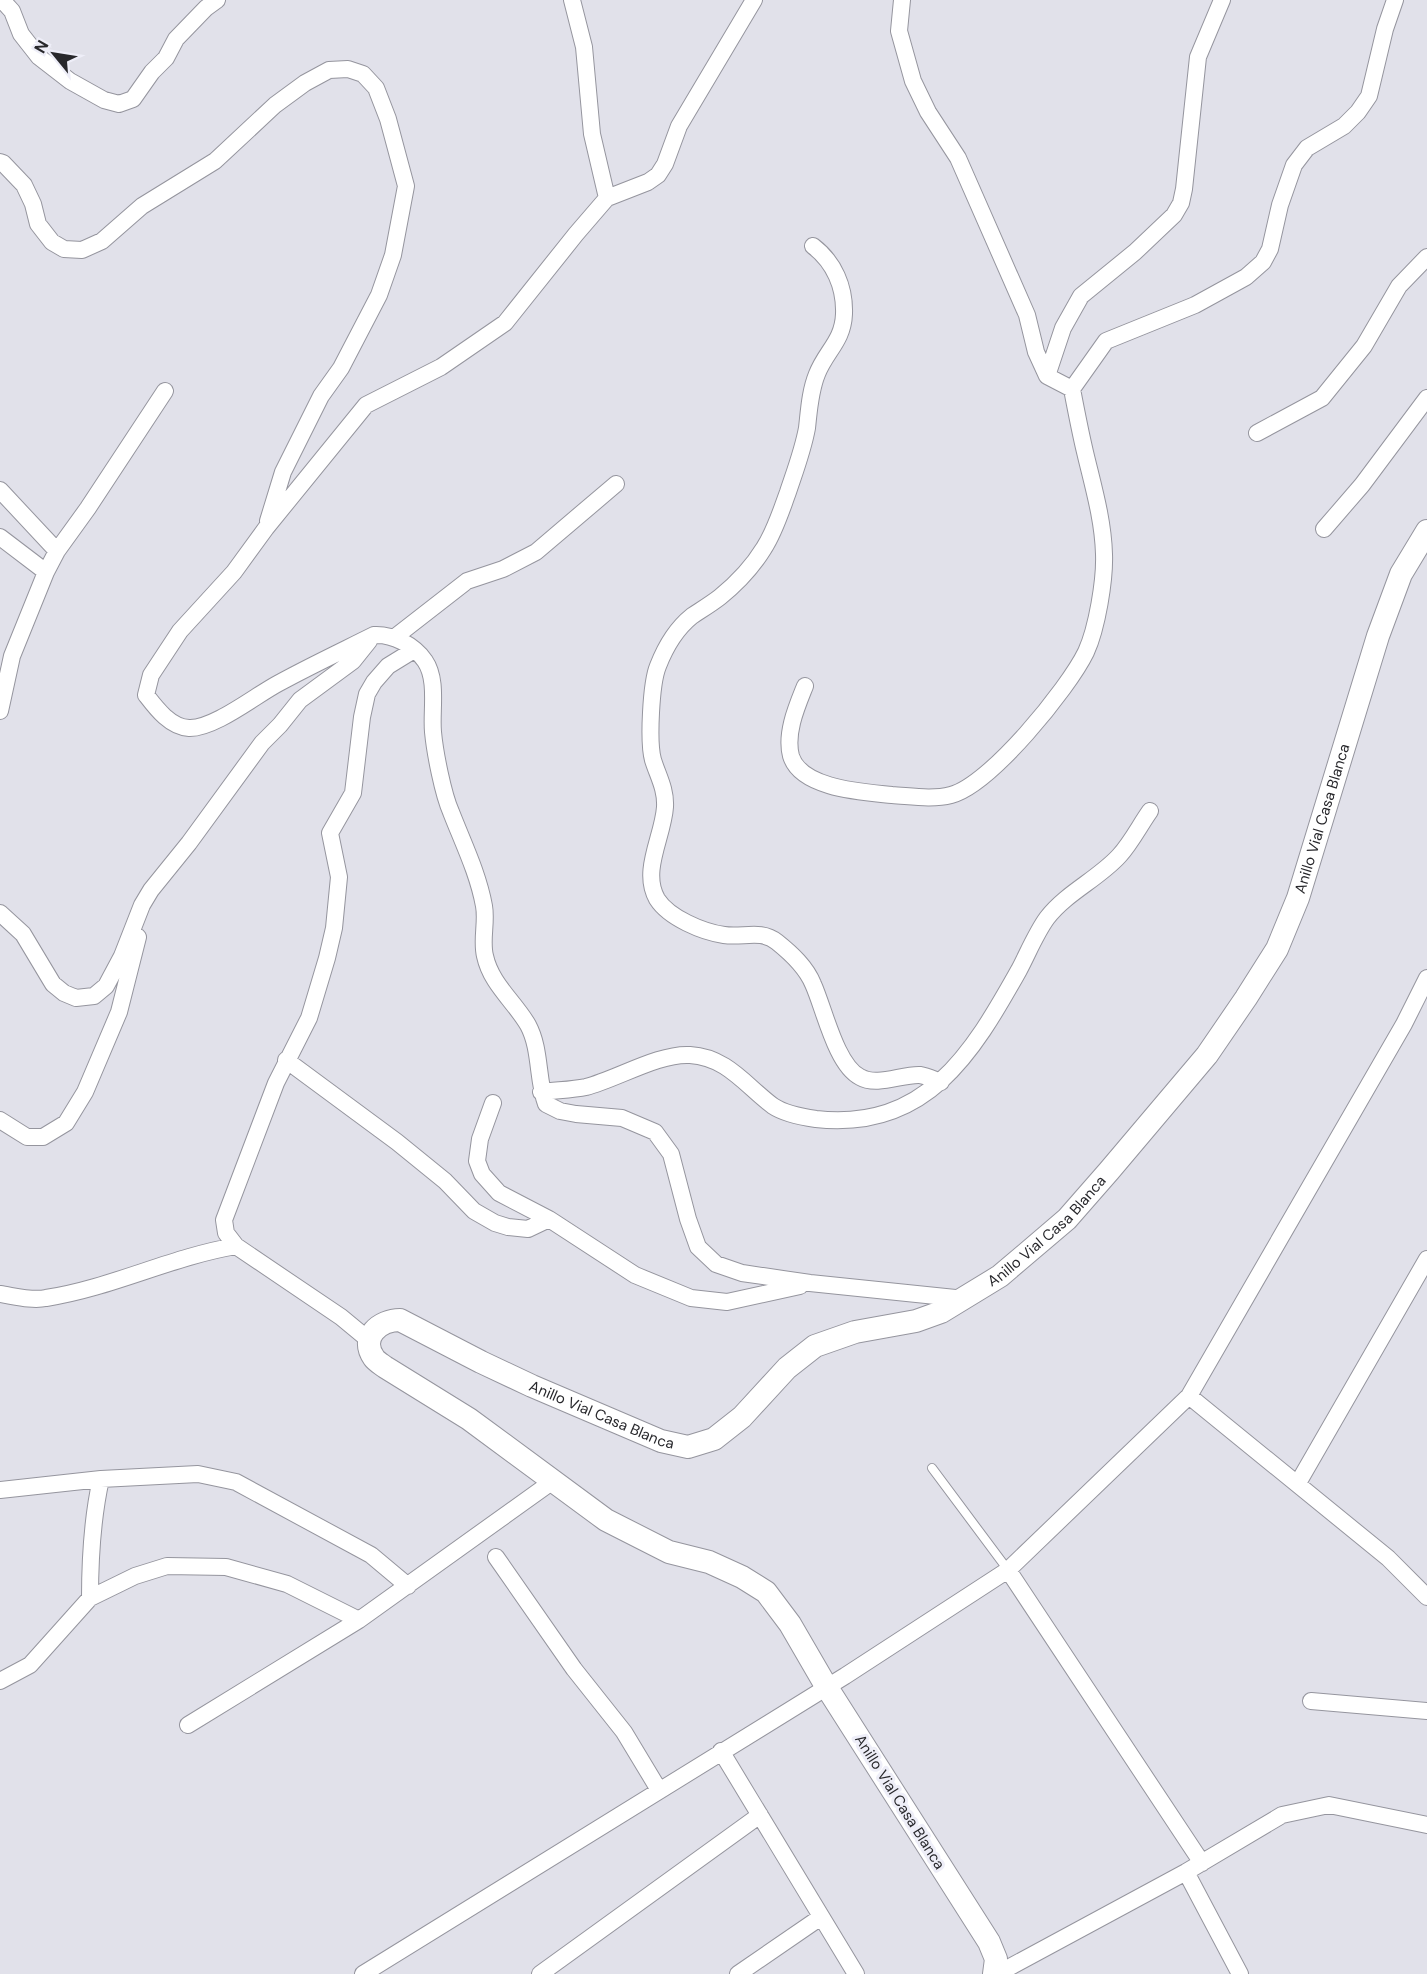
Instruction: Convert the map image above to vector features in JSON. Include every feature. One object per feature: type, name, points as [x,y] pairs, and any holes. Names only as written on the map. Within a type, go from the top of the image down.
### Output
[{"type":"main road","name":"Anillo Vial Casa Blanca","points":[[995,1974],[996,1959],[989,1942],[826,1686],[790,1624],[766,1593],[742,1577],[709,1562],[669,1552],[606,1521],[468,1419],[385,1367],[374,1358],[370,1350],[370,1341],[380,1324],[389,1320],[400,1320],[532,1386],[661,1441],[688,1447],[714,1439],[742,1417],[787,1368],[814,1346],[855,1332],[916,1321],[941,1312],[1000,1275],[1067,1219],[1207,1055],[1277,949],[1298,898],[1378,636],[1401,574],[1425,537]]},
{"type":"street","points":[[2,0],[12,11],[21,34],[39,57],[70,81],[104,100],[119,104],[133,99],[152,72],[166,58],[176,39],[217,0]]},
{"type":"street","points":[[572,0],[584,47],[592,134],[607,198]]},
{"type":"street","points":[[754,0],[680,126],[665,164],[658,175],[648,182],[607,198],[505,322],[441,367],[366,405],[266,528],[234,572],[180,631],[151,675],[146,695],[158,712],[174,723],[189,728],[215,721],[278,683],[374,635],[395,637],[414,650],[426,661],[431,678],[433,732],[450,810],[470,856],[485,908],[485,956],[499,988],[528,1026],[538,1062],[541,1092],[546,1104],[560,1111],[622,1118],[655,1132],[671,1154],[698,1247],[716,1264],[742,1273],[810,1283],[965,1299]]},
{"type":"street","points":[[902,0],[899,31],[913,81],[928,112],[958,158],[1026,315],[1036,352],[1047,376],[1072,390]]},
{"type":"street","points":[[1047,376],[1063,328],[1081,296],[1135,252],[1174,215],[1181,203],[1198,57],[1222,0]]},
{"type":"street","points":[[805,686],[791,722],[791,757],[801,771],[811,777],[827,785],[856,791],[916,797],[952,795],[974,783],[1036,723],[1063,688],[1085,653],[1093,631],[1100,594],[1104,555],[1097,497],[1084,450],[1072,390],[1106,341],[1195,304],[1246,277],[1263,262],[1270,249],[1280,205],[1294,165],[1307,148],[1344,126],[1369,96],[1385,29],[1395,0]]},
{"type":"street","points":[[0,162],[24,185],[33,204],[38,224],[52,242],[64,249],[82,250],[102,241],[142,206],[215,161],[275,105],[321,74],[329,70],[348,69],[363,74],[376,88],[388,119],[406,186],[393,255],[379,295],[341,368],[321,396],[283,472],[266,528]]},
{"type":"street","points":[[813,246],[829,260],[838,278],[844,312],[842,328],[836,344],[817,372],[809,404],[802,453],[780,516],[764,549],[727,591],[690,618],[678,630],[657,668],[650,744],[653,760],[662,783],[665,805],[662,831],[652,859],[651,873],[655,896],[663,907],[687,924],[725,935],[767,936],[792,955],[813,984],[834,1039],[847,1066],[855,1074],[864,1079],[878,1080],[921,1075],[941,1082]]},
{"type":"street","points":[[1257,433],[1322,398],[1364,346],[1399,286],[1427,257]]},
{"type":"street","points":[[0,711],[12,656],[46,572],[57,551],[165,391]]},
{"type":"street","points":[[1324,529],[1362,485],[1427,398]]},
{"type":"street","points":[[395,637],[467,581],[503,569],[536,552],[616,484]]},
{"type":"street","points":[[0,490],[57,551]]},
{"type":"street","points":[[0,537],[46,572]]},
{"type":"street","points":[[0,913],[23,934],[53,984],[64,993],[76,998],[94,996],[106,986],[151,890],[189,843],[262,743],[300,700],[353,661],[374,635]]},
{"type":"street","points":[[370,1341],[341,1317],[236,1246],[226,1233],[224,1221],[286,1060],[309,1018],[334,928],[339,877],[330,833],[353,793],[367,694],[388,666],[414,650]]},
{"type":"street","points":[[541,1092],[586,1087],[650,1063],[688,1055],[709,1059],[726,1066],[774,1107],[799,1117],[851,1119],[881,1115],[916,1101],[941,1082],[967,1052],[996,1010],[1047,918],[1120,855],[1150,811]]},
{"type":"street","points":[[0,1120],[27,1137],[43,1137],[66,1123],[85,1092],[119,1012],[137,946],[136,921]]},
{"type":"street","points":[[363,1974],[845,1676],[1008,1570],[1189,1396],[1398,1034],[1427,978]]},
{"type":"street","points":[[286,1060],[397,1142],[445,1181],[474,1211],[495,1223],[508,1227],[528,1229],[549,1219]]},
{"type":"street","points":[[493,1103],[480,1138],[477,1161],[482,1174],[499,1193],[549,1219],[635,1275],[690,1298],[727,1302],[810,1283]]},
{"type":"street","points":[[0,1294],[43,1299],[139,1274],[203,1252],[236,1246]]},
{"type":"street","points":[[1298,1483],[1427,1259]]},
{"type":"street","points":[[1189,1396],[1388,1558],[1427,1597]]},
{"type":"street","points":[[0,1490],[101,1479],[198,1474],[236,1482],[371,1555],[408,1586]]},
{"type":"street","points":[[90,1598],[90,1558],[95,1507],[101,1479]]},
{"type":"street","points":[[188,1725],[359,1620],[553,1480]]},
{"type":"street","points":[[496,1557],[580,1677],[624,1732],[659,1790]]},
{"type":"street","points":[[0,1682],[30,1665],[90,1598],[135,1576],[167,1566],[226,1567],[287,1584],[359,1620]]},
{"type":"street","points":[[1008,1570],[1202,1863]]},
{"type":"street","points":[[1311,1701],[1427,1711]]},
{"type":"street","points":[[721,1751],[856,1974]]},
{"type":"street","points":[[995,1974],[1186,1872],[1282,1815],[1329,1805],[1427,1825]]},
{"type":"street","points":[[540,1974],[760,1815]]},
{"type":"street","points":[[1186,1872],[1240,1974]]},
{"type":"street","points":[[738,1974],[821,1917]]},
{"type":"lane","points":[[932,1468],[1008,1570]]}]
